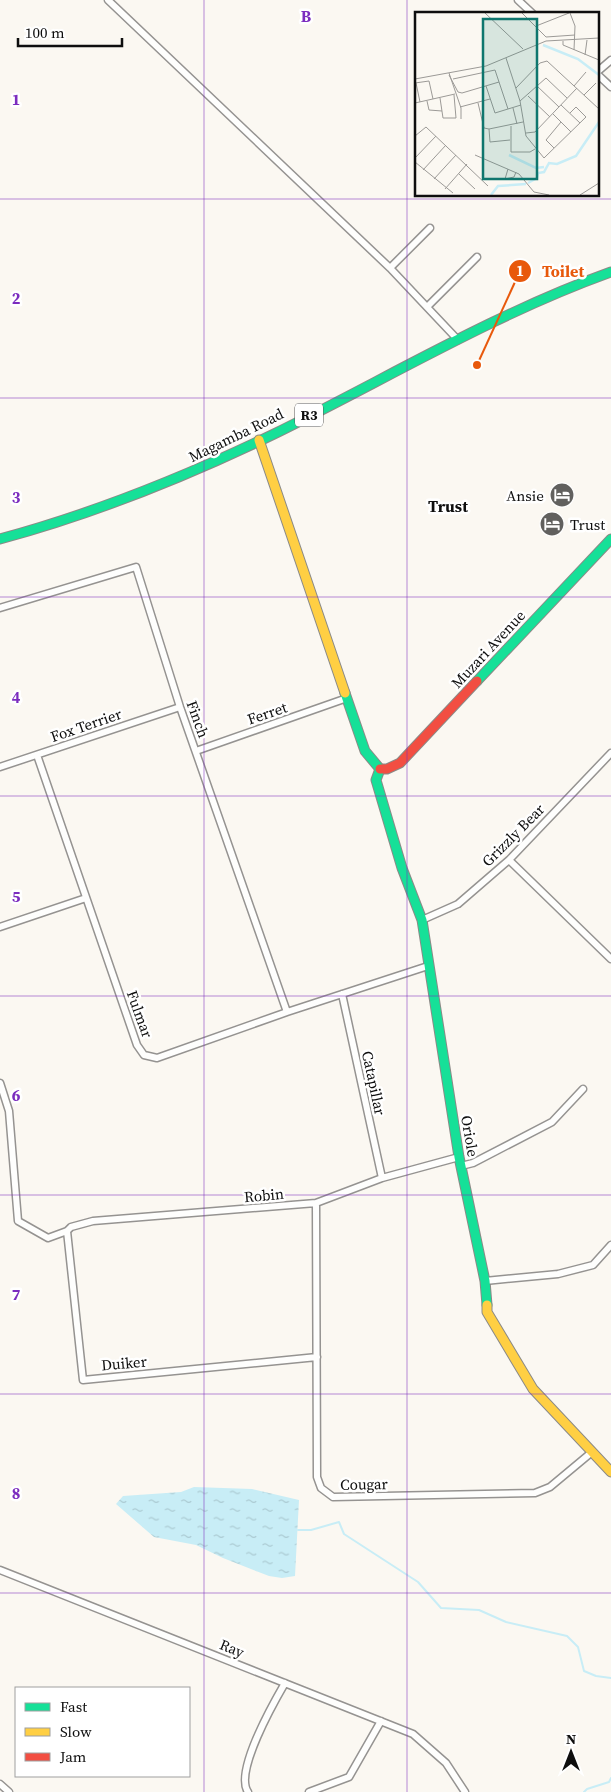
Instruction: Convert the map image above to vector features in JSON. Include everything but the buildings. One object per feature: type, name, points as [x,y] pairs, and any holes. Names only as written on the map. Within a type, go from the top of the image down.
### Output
[{"type":"main road","name":"Magamba Road","points":[[0,539],[38,530],[139,496],[259,440],[458,340],[590,279],[611,272]]},
{"type":"main road","points":[[259,440],[365,750],[380,769]]},
{"type":"main road","name":"Muzari Avenue","points":[[380,769],[387,769],[400,763],[611,539]]},
{"type":"main road","name":"Oriole","points":[[380,769],[376,780],[402,868],[422,920],[460,1162],[485,1281],[487,1312],[532,1389],[611,1472]]},
{"type":"street","points":[[108,0],[390,268],[458,340]]},
{"type":"street","points":[[518,0],[531,12]]},
{"type":"street","points":[[598,72],[611,60]]},
{"type":"street","points":[[598,74],[611,87]]},
{"type":"street","points":[[390,268],[430,228]]},
{"type":"street","points":[[427,307],[477,257]]},
{"type":"street","name":"Finch","points":[[0,608],[136,567],[180,707],[287,1012]]},
{"type":"street","name":"Ferret","points":[[196,751],[347,698]]},
{"type":"street","name":"Fox Terrier","points":[[0,767],[180,707]]},
{"type":"street","name":"Grizzly Bear","points":[[422,920],[458,904],[509,860],[611,753]]},
{"type":"street","name":"Fulmar","points":[[37,755],[137,1045],[144,1055],[157,1058],[287,1012],[428,966]]},
{"type":"street","points":[[509,860],[611,959]]},
{"type":"street","points":[[0,927],[86,898]]},
{"type":"street","name":"Catapillar","points":[[342,994],[382,1178]]},
{"type":"street","name":"Robin","points":[[0,1083],[9,1111],[18,1221],[48,1238],[68,1231],[70,1227],[93,1221],[316,1203],[382,1178],[460,1162],[473,1163],[552,1122],[583,1089]]},
{"type":"street","name":"Cougar","points":[[316,1203],[317,1477],[321,1488],[332,1497],[535,1494],[550,1487],[592,1452]]},
{"type":"street","name":"Duiker","points":[[68,1231],[83,1380],[317,1358]]},
{"type":"street","points":[[485,1281],[558,1274],[592,1265],[611,1245]]},
{"type":"street","points":[[0,1580],[3,1571]]},
{"type":"street","name":"Ray","points":[[3,1571],[413,1734],[446,1763],[465,1792]]},
{"type":"street","points":[[248,1792],[246,1789],[246,1774],[256,1738],[285,1683]]},
{"type":"street","points":[[309,1792],[348,1777],[381,1721]]},
{"type":"street","points":[[0,1784],[9,1792]]},
{"type":"water","points":[[194,1487],[252,1489],[299,1500],[295,1576],[282,1578],[269,1576],[196,1545],[154,1537],[116,1504],[123,1496],[181,1492]]},
{"type":"waterway","points":[[298,1530],[311,1530],[339,1522],[344,1534],[418,1582],[441,1608],[479,1610],[506,1622],[567,1636],[578,1647],[584,1671],[596,1676],[611,1678]]},
{"type":"waterway","points":[[584,1792],[587,1789],[609,1782],[611,1778]]},
{"type":"traffic: fast","points":[[0,539],[105,506],[207,465],[316,413],[482,327],[525,307],[611,272]]},
{"type":"traffic: fast","points":[[477,681],[611,539]]},
{"type":"traffic: fast","points":[[345,693],[365,751],[380,769]]},
{"type":"traffic: fast","points":[[380,769],[376,780],[402,868],[422,920],[459,1157],[485,1281],[487,1305]]},
{"type":"traffic: slow","points":[[259,440],[345,693]]},
{"type":"traffic: slow","points":[[487,1305],[487,1312],[533,1389],[611,1472]]},
{"type":"traffic: jam","points":[[380,769],[387,769],[400,763],[477,681]]},
{"type":"place","name":"Toilet","points":[[477,365]]},
{"type":"place","name":"Ansie","points":[[562,495]]},
{"type":"place","name":"Trust","points":[[552,524]]},
{"type":"district","name":"Trust","points":[[448,506]]}]
